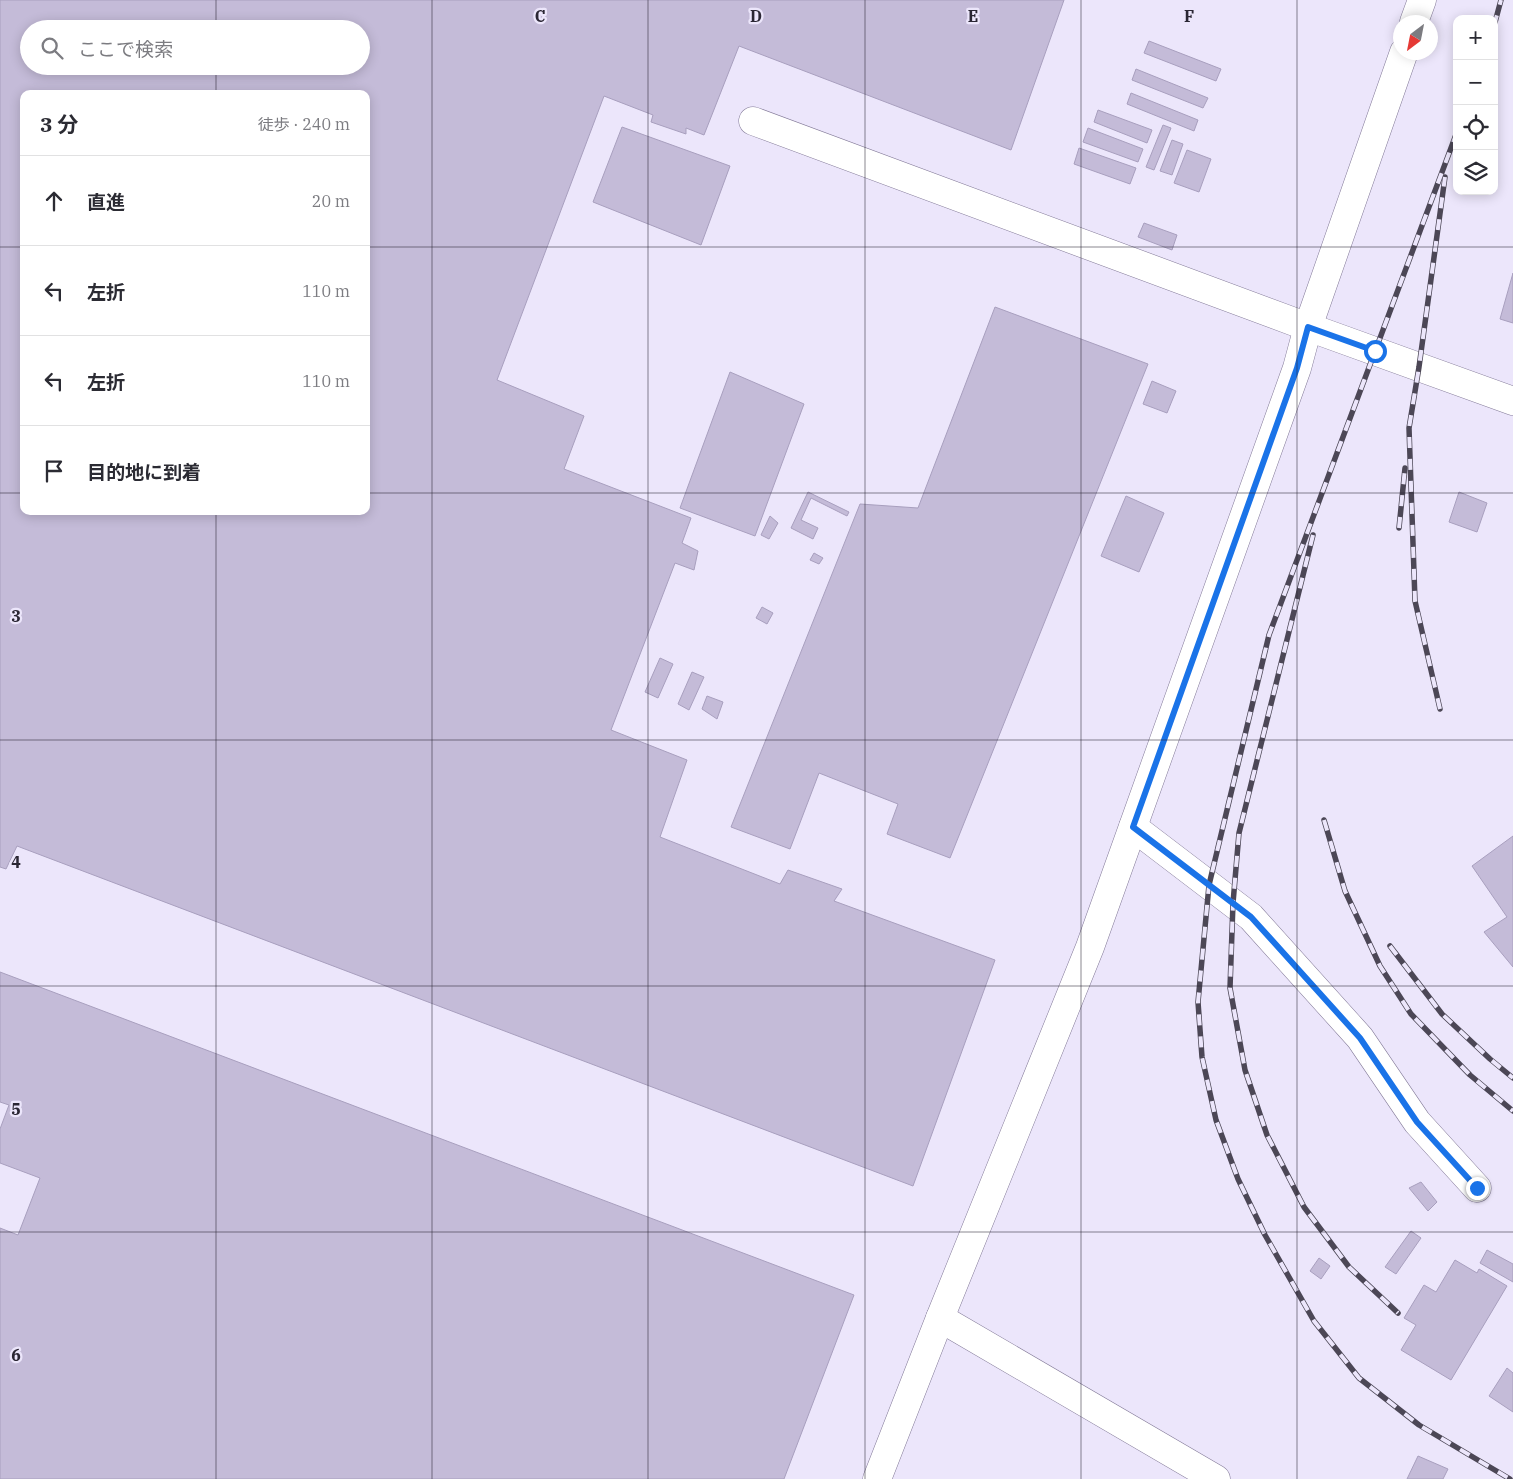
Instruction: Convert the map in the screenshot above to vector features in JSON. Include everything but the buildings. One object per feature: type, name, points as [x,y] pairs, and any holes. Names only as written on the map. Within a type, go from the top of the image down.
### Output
[{"type":"street","points":[[1417,15],[1422,0]]},
{"type":"street","points":[[877,1479],[1090,947],[1297,368],[1308,327],[1401,60]]},
{"type":"street","points":[[753,121],[1513,401]]},
{"type":"street","points":[[1133,827],[1251,917],[1360,1038],[1417,1122],[1477,1188]]},
{"type":"street","points":[[940,1318],[1216,1479]]},
{"type":"railway","points":[[1497,15],[1501,0]]},
{"type":"railway","points":[[1453,143],[1269,635],[1209,885],[1198,1002],[1202,1057],[1216,1120],[1238,1179],[1265,1235],[1314,1321],[1359,1378],[1419,1425],[1510,1479]]},
{"type":"railway","points":[[1440,709],[1415,601],[1409,428],[1445,177]]},
{"type":"railway","points":[[1399,528],[1405,468]]},
{"type":"railway","points":[[1313,535],[1239,833],[1233,903],[1230,988],[1245,1070],[1267,1135],[1304,1207],[1349,1267],[1398,1313]]},
{"type":"railway","points":[[1324,820],[1345,891],[1380,966],[1411,1014],[1470,1075],[1513,1111]]},
{"type":"railway","points":[[1390,946],[1442,1014],[1513,1078]]},
{"type":"route","points":[[1375,351],[1308,327],[1297,368],[1133,827],[1251,917],[1360,1038],[1417,1122],[1477,1188]]}]
